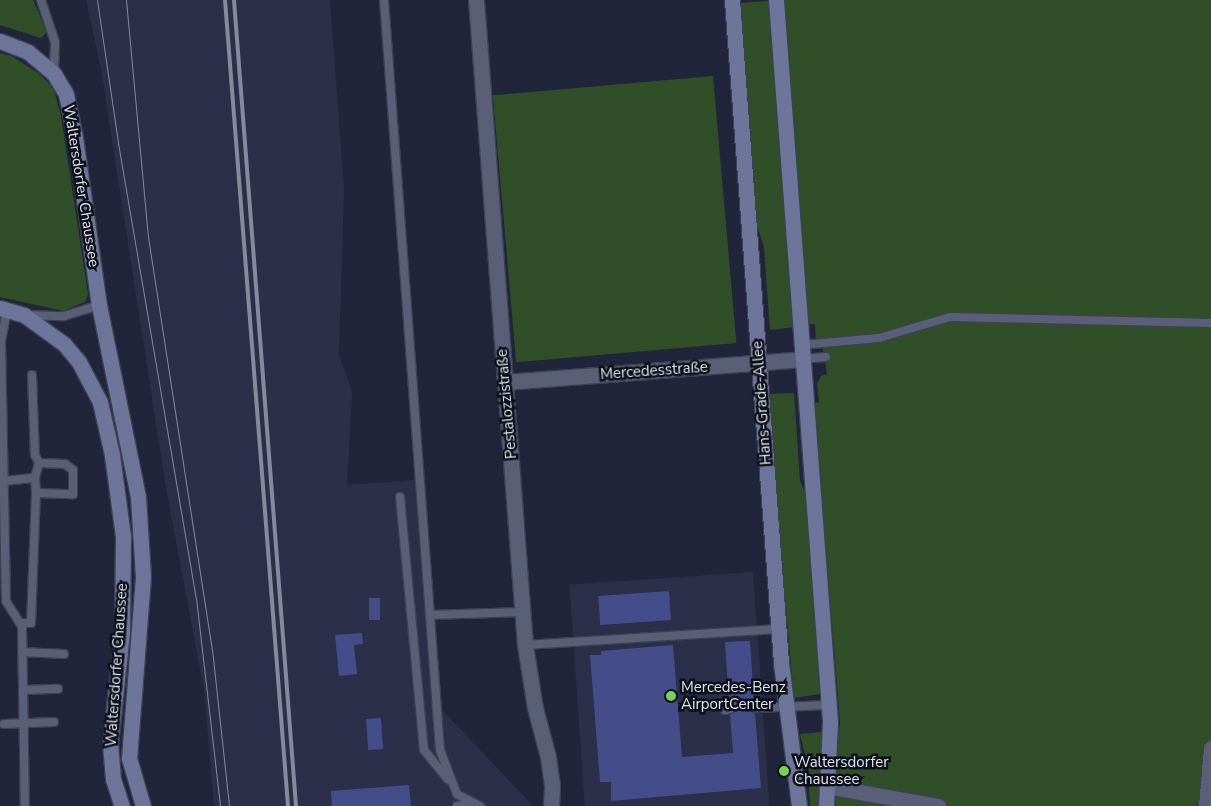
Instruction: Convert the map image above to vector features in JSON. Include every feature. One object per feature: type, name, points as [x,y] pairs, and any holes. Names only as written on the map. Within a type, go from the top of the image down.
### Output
[{"type":"street","name":"Pestalozzistraße","points":[[476,0],[525,645],[535,708],[548,758],[551,806]]},
{"type":"street","name":"Hans-Grade-Allee","points":[[732,0],[778,629],[799,806]]},
{"type":"street","points":[[776,0],[828,704],[826,806]]},
{"type":"street","name":"Waltersdorfer Chaussee","points":[[0,41],[28,52],[54,74],[66,94],[75,137],[99,305],[130,452],[141,537],[142,618],[129,758],[142,806]]},
{"type":"street","name":"Waltersdorfer Chaussee","points":[[4,309],[24,315],[64,344],[80,362],[100,402],[112,454],[124,572],[110,761],[122,806]]},
{"type":"street","name":"Mercedesstraße","points":[[506,382],[759,364],[801,352]]},
{"type":"street","points":[[1206,806],[1211,748]]},
{"type":"street","points":[[826,786],[938,806]]},
{"type":"lane","points":[[41,0],[54,34],[54,74]]},
{"type":"lane","points":[[384,0],[440,750],[451,784]]},
{"type":"lane","name":"Waltersdorfer Chaussee","points":[[24,315],[64,316],[99,305]]},
{"type":"lane","points":[[4,309],[1,340],[6,601],[22,623],[25,806]]},
{"type":"lane","points":[[801,352],[879,338],[950,317],[1211,323]]},
{"type":"lane","points":[[801,352],[826,357]]},
{"type":"lane","points":[[22,623],[31,623],[35,478],[39,463],[35,455],[32,375]]},
{"type":"lane","points":[[36,493],[73,494],[73,470],[65,464],[39,463]]},
{"type":"lane","points":[[4,481],[35,478]]},
{"type":"lane","points":[[400,497],[424,750],[457,794],[476,805]]},
{"type":"lane","points":[[430,615],[523,612]]},
{"type":"lane","points":[[525,645],[778,629]]},
{"type":"lane","points":[[22,652],[64,654]]},
{"type":"lane","points":[[23,690],[58,689]]},
{"type":"lane","points":[[755,708],[828,704]]},
{"type":"lane","points":[[4,724],[54,722]]},
{"type":"lane","points":[[457,806],[476,805]]},
{"type":"shaded area","points":[[86,0],[330,0],[344,190],[339,354],[352,392],[347,485],[415,480],[431,698],[533,806],[214,806],[204,690],[166,488],[101,69]]},
{"type":"shaded area","name":"Mercedes-Benz AirportCenter","points":[[753,572],[769,806],[585,806],[569,585]]},
{"type":"green space","points":[[0,0],[33,0],[47,32],[41,38],[0,25]]},
{"type":"green space","points":[[783,0],[1211,0],[1211,740],[1197,806],[836,806],[835,769],[840,722],[814,403],[819,402],[817,384],[821,376],[827,374],[823,349],[816,345],[815,324],[808,324]]},
{"type":"green space","points":[[769,1],[795,327],[770,330],[764,248],[756,222],[739,3]]},
{"type":"green space","points":[[0,53],[12,56],[38,73],[53,87],[61,116],[88,294],[85,302],[63,311],[0,297]]},
{"type":"green space","points":[[713,76],[736,343],[516,362],[493,95]]},
{"type":"green space","points":[[794,393],[800,481],[807,497],[820,694],[794,698],[767,394]]},
{"type":"green space","points":[[822,732],[820,806],[810,806],[808,768],[800,734]]},
{"type":"building","points":[[669,591],[671,620],[600,625],[598,596]]},
{"type":"building","points":[[369,598],[380,598],[380,620],[369,620]]},
{"type":"building","points":[[362,633],[363,644],[354,645],[357,674],[339,676],[335,635]]},
{"type":"building","points":[[750,641],[754,702],[749,709],[755,714],[761,788],[611,801],[611,782],[600,782],[590,655],[601,655],[601,651],[673,645],[682,757],[733,753],[730,715],[736,708],[729,703],[725,642]]},
{"type":"building","points":[[381,718],[383,749],[368,750],[366,719]]},
{"type":"building","points":[[409,785],[411,806],[332,806],[331,791]]},
{"type":"tram line","points":[[97,0],[118,143],[196,598],[220,806]]},
{"type":"tram line","points":[[126,0],[148,237],[212,649],[229,806]]},
{"type":"railway","points":[[225,0],[288,806]]},
{"type":"railway","points":[[234,0],[296,806]]},
{"type":"place","name":"Mercedes-Benz AirportCenter","points":[[671,696]]},
{"type":"place","name":"Waltersdorfer Chaussee","points":[[784,771]]}]
